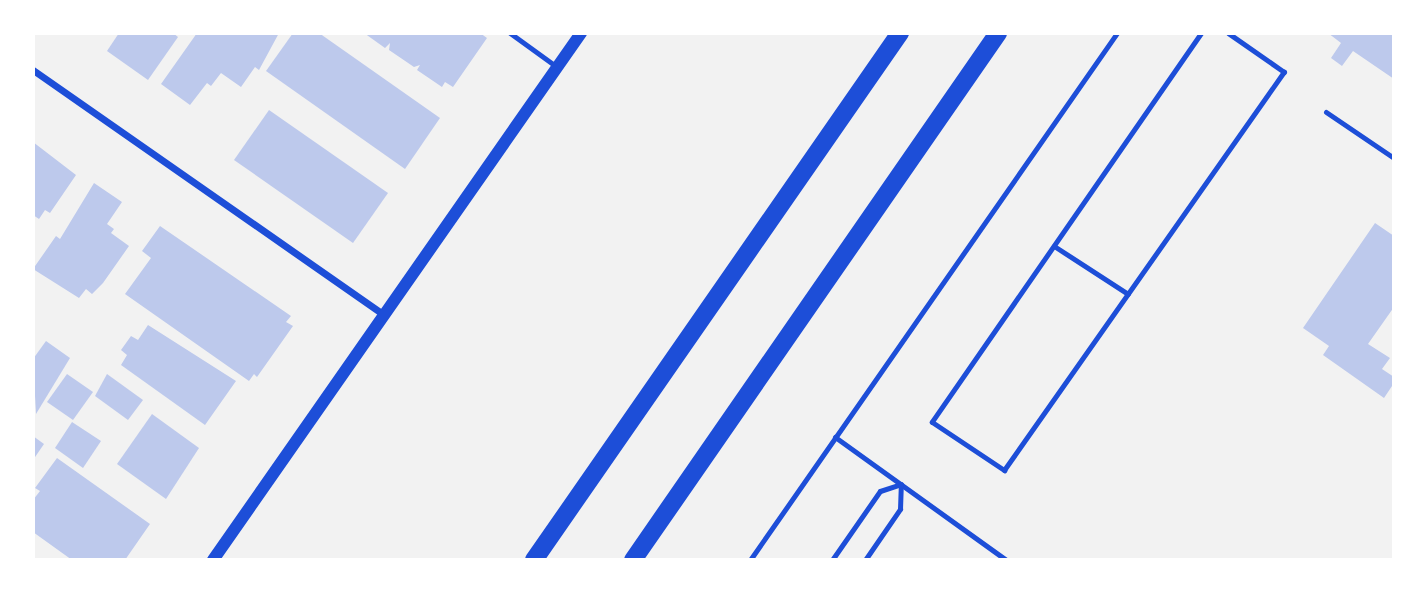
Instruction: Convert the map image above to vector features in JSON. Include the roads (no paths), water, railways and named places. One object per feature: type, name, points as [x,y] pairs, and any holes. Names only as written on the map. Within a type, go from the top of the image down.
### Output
[{"type":"main road","points":[[534,560],[901,33]]},
{"type":"main road","points":[[633,560],[998,33]]},
{"type":"street","points":[[213,560],[581,33]]},
{"type":"street","points":[[33,70],[384,315]]},
{"type":"lane","points":[[510,33],[557,67]]},
{"type":"lane","points":[[750,560],[1116,33]]},
{"type":"lane","points":[[1201,33],[932,422],[1004,470],[1284,72],[1228,33]]},
{"type":"lane","points":[[1326,112],[1394,158]]},
{"type":"lane","points":[[1054,246],[1128,294]]},
{"type":"lane","points":[[835,437],[1006,560]]},
{"type":"lane","points":[[832,560],[880,491],[901,484]]},
{"type":"lane","points":[[865,560],[900,509],[901,484]]}]
